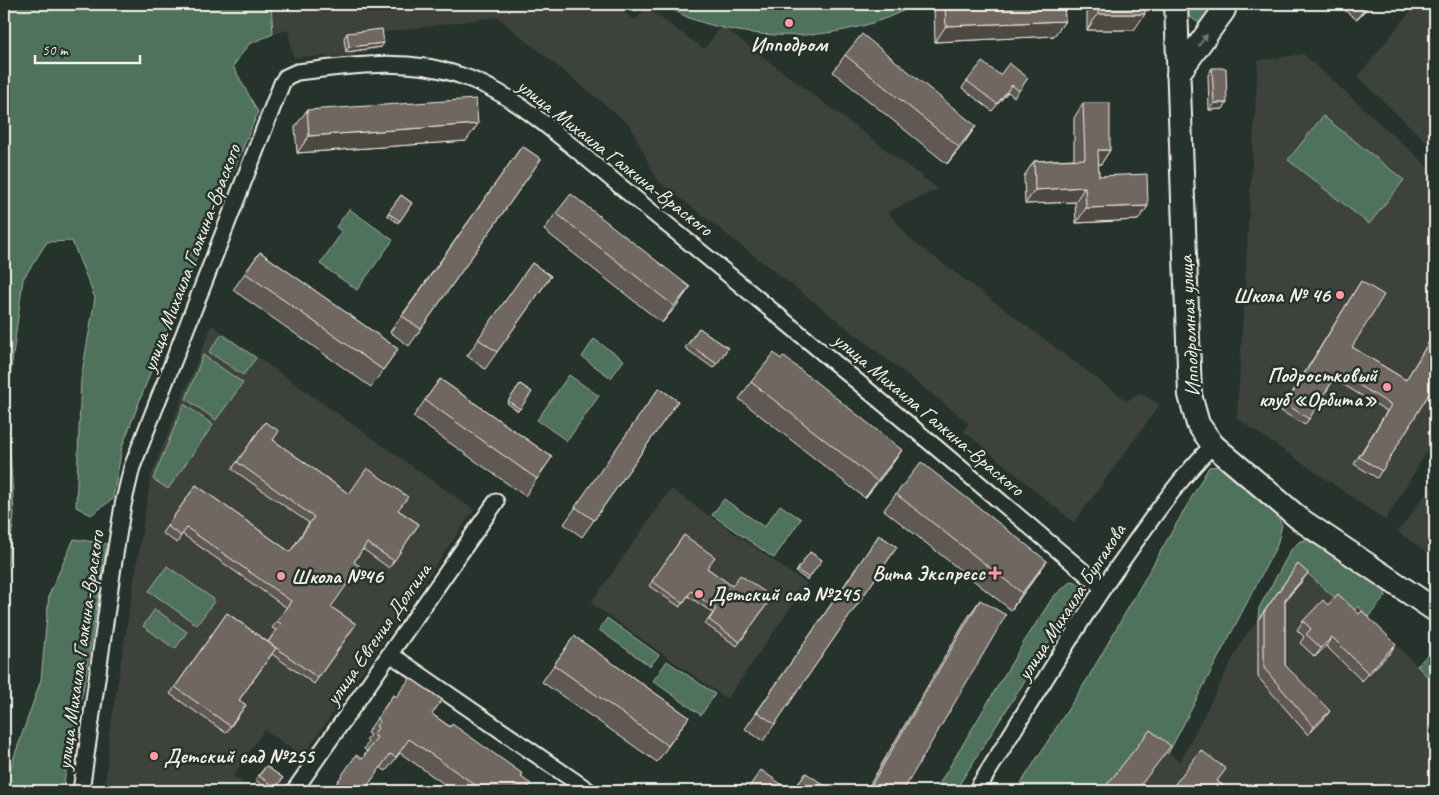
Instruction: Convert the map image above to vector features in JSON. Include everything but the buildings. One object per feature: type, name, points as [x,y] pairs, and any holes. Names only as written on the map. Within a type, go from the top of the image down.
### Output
[{"type":"street","name":"Ипподромная улица","points":[[1176,4],[1190,395],[1198,424],[1213,445],[1301,520],[1435,610]]},
{"type":"street","points":[[1178,74],[1224,10],[1224,4]]},
{"type":"street","name":"улица Михаила Галкина-Враского","points":[[81,791],[112,567],[132,467],[282,84],[286,77],[297,72],[371,64],[401,64],[430,67],[459,74],[510,99],[560,136],[760,300],[1103,588]]},
{"type":"street","name":"улица Михаила Булгакова","points":[[976,791],[1103,588],[1156,512],[1199,459],[1213,445]]},
{"type":"street","name":"улица Евгения Долгина","points":[[294,791],[496,502]]},
{"type":"street","points":[[390,654],[589,791]]},
{"type":"shaded area","points":[[271,4],[613,4],[634,20],[648,9],[704,49],[722,26],[938,189],[888,212],[910,239],[1127,401],[1139,393],[1160,404],[1074,523],[964,431],[969,423],[657,180],[630,125],[497,17],[381,33],[384,48],[349,56],[293,57],[288,30],[273,34]]},
{"type":"shaded area","points":[[1416,4],[1435,4],[1435,150],[1358,77]]},
{"type":"shaded area","name":"Школа № 46","points":[[1303,54],[1435,173],[1435,439],[1385,520],[1237,418],[1258,61]]},
{"type":"shaded area","name":"Школа №46","points":[[212,325],[474,510],[303,756],[264,730],[233,776],[254,791],[105,791],[109,736],[151,476]]},
{"type":"shaded area","points":[[1435,481],[1435,558],[1398,532]]},
{"type":"shaded area","name":"Детский сад №245","points":[[671,489],[807,584],[727,699],[591,603]]},
{"type":"shaded area","points":[[1298,565],[1351,613],[1358,606],[1435,684],[1435,788],[1430,791],[1103,791],[1146,735],[1180,762],[1244,637]]},
{"type":"green space","points":[[4,4],[271,4],[273,34],[249,44],[233,66],[258,112],[170,321],[122,447],[113,499],[91,515],[76,507],[81,379],[95,298],[72,241],[47,242],[23,279],[7,400],[14,515],[4,595]]},
{"type":"green space","name":"Ипподром","points":[[662,4],[916,4],[890,17],[862,26],[834,32],[775,35],[745,32],[717,26],[689,18]]},
{"type":"green space","points":[[1187,4],[1216,4],[1207,22],[1199,23],[1188,16]]},
{"type":"green space","points":[[1323,116],[1404,180],[1369,224],[1288,160]]},
{"type":"green space","points":[[349,209],[393,240],[357,290],[320,264],[342,232],[336,227]]},
{"type":"green space","points":[[222,334],[256,358],[243,375],[209,352]]},
{"type":"green space","points":[[594,339],[624,360],[611,378],[582,357]]},
{"type":"green space","points":[[203,355],[243,383],[216,420],[186,399]]},
{"type":"green space","points":[[569,375],[599,396],[567,441],[537,420]]},
{"type":"green space","points":[[184,404],[213,425],[168,489],[153,479]]},
{"type":"green space","points":[[1222,466],[1276,514],[1282,525],[1277,545],[1168,754],[1146,736],[1103,791],[1016,791],[1088,678],[1209,467]]},
{"type":"green space","points":[[724,499],[764,527],[780,505],[801,519],[774,558],[712,515]]},
{"type":"green space","points":[[74,539],[107,544],[85,681],[62,791],[4,791],[4,786],[41,680],[49,595]]},
{"type":"green space","points":[[1307,540],[1379,581],[1384,588],[1386,596],[1368,617],[1358,606],[1352,613],[1298,565],[1258,620],[1259,608],[1291,550],[1300,541]]},
{"type":"green space","points":[[167,566],[215,600],[197,625],[149,591]]},
{"type":"green space","points":[[1071,581],[1076,582],[1080,586],[1078,597],[955,791],[935,791],[1053,597]]},
{"type":"green space","points":[[155,609],[187,632],[175,649],[143,626]]},
{"type":"green space","points":[[607,618],[659,655],[650,666],[599,630]]},
{"type":"green space","points":[[1435,647],[1435,684],[1417,666]]},
{"type":"green space","points":[[667,661],[715,694],[701,715],[653,681]]},
{"type":"place","name":"Ипподром","points":[[789,23]]},
{"type":"place","name":"Школа № 46","points":[[1340,295]]},
{"type":"place","name":"Подростковый клуб «Орбита»","points":[[1387,387]]},
{"type":"place","name":"Вита Экспресс","points":[[995,573]]},
{"type":"place","name":"Школа №46","points":[[281,576]]},
{"type":"place","name":"Детский сад №245","points":[[699,594]]},
{"type":"place","name":"Детский сад №255","points":[[154,756]]}]
